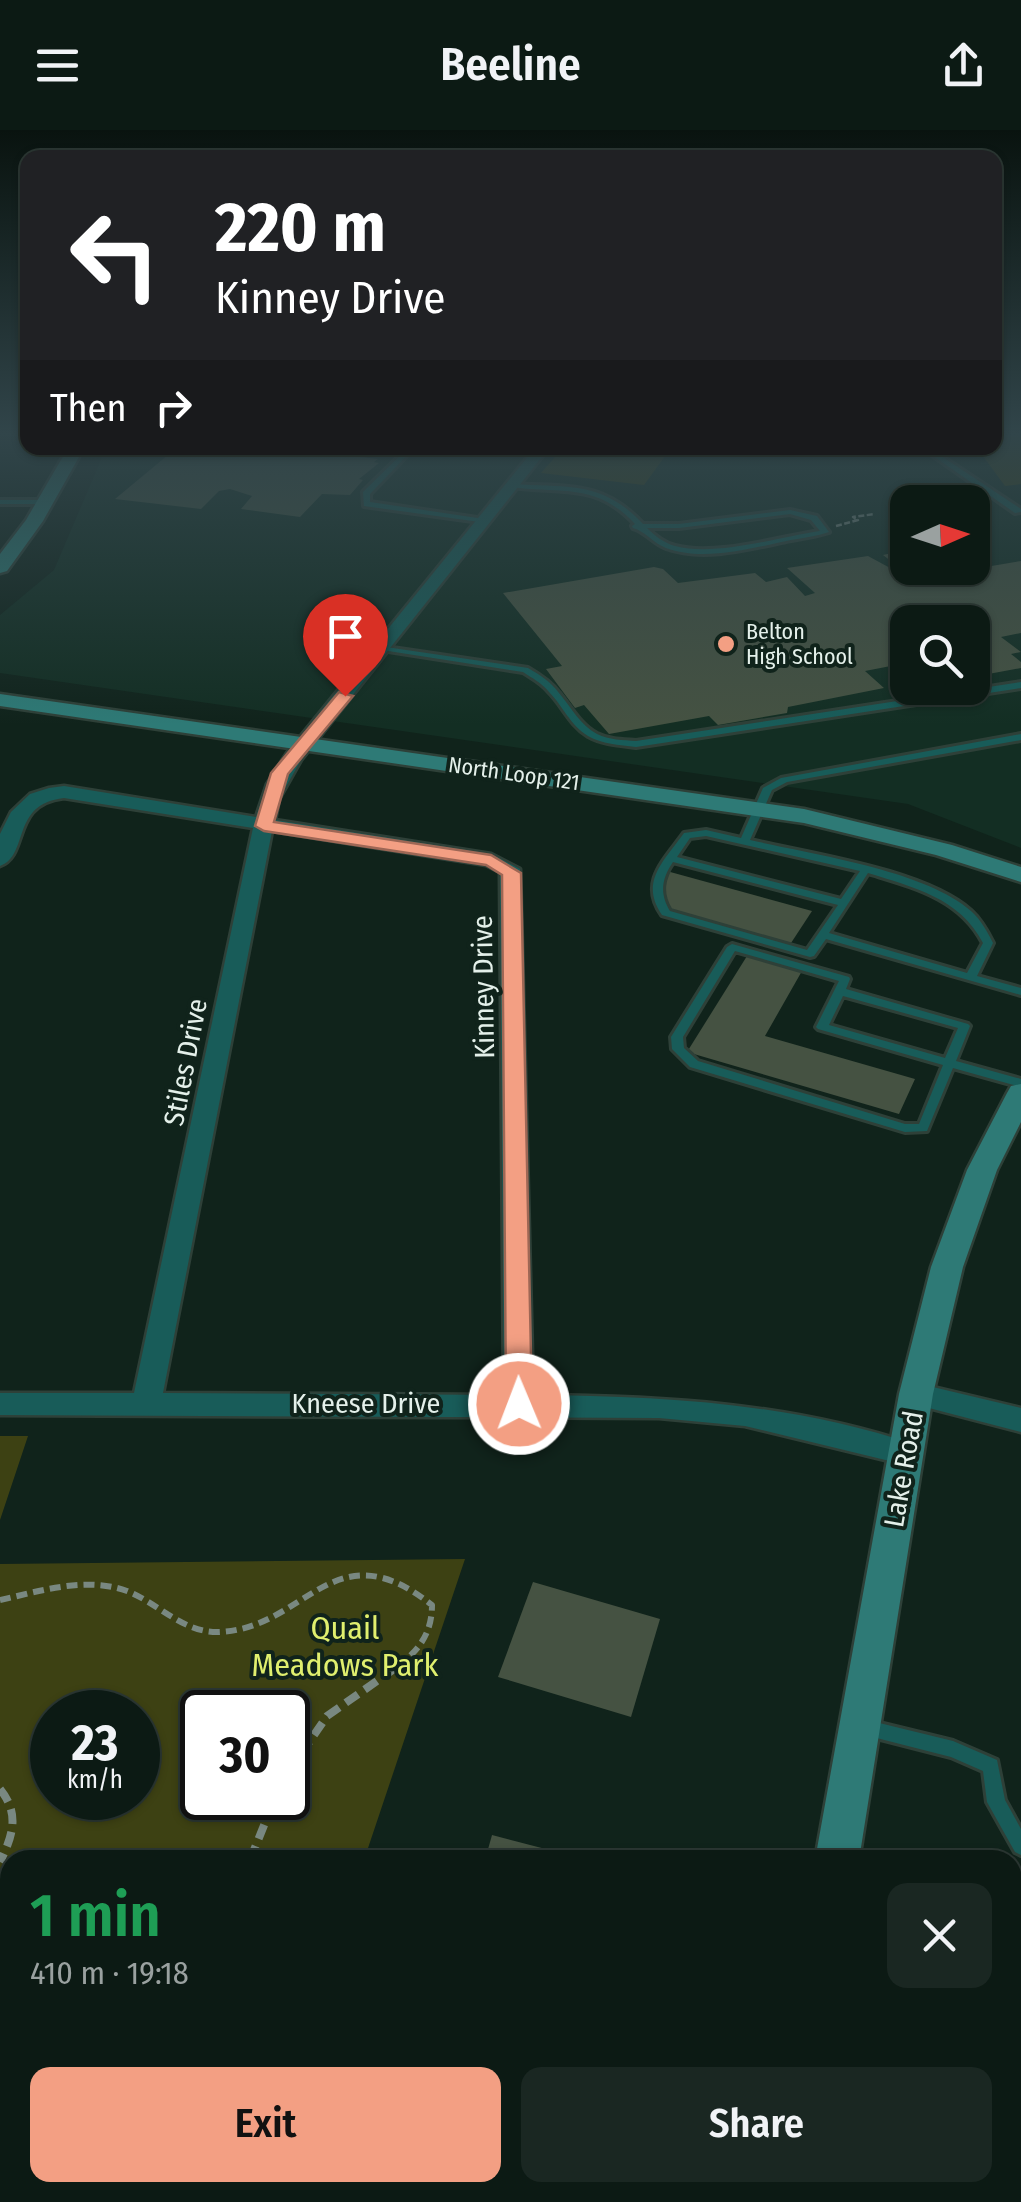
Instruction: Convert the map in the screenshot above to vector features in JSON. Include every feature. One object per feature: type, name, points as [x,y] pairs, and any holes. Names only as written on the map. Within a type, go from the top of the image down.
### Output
[{"type":"main road","points":[[0,566],[25,532]]},
{"type":"main road","name":"North Loop 121","points":[[0,700],[757,808],[862,828],[1021,875]]},
{"type":"main road","name":"Lake Road","points":[[839,1850],[916,1394],[946,1268],[982,1170],[1021,1094]]},
{"type":"street","name":"Stiles Drive","points":[[148,1402],[264,826],[280,773],[475,532]]},
{"type":"street","name":"Kinney Drive","points":[[0,860],[20,812],[37,795],[64,792],[491,860],[512,873],[519,1404]]},
{"type":"street","points":[[916,1394],[1021,1420]]},
{"type":"street","name":"Kneese Drive","points":[[0,1404],[659,1407],[745,1415],[906,1453]]},
{"type":"lane","points":[[643,532],[654,541],[678,549],[702,550],[825,532]]},
{"type":"lane","points":[[382,648],[535,675],[590,737],[612,744],[636,744],[1021,685]]},
{"type":"lane","points":[[744,842],[768,788],[784,780],[1021,737]]},
{"type":"lane","points":[[866,869],[810,954],[666,913],[660,906],[656,886],[659,874],[687,835],[706,834],[866,869],[921,889],[974,918],[988,944],[971,977]]},
{"type":"lane","points":[[671,858],[844,903]]},
{"type":"lane","points":[[823,934],[1021,992]]},
{"type":"lane","points":[[839,991],[964,1026],[949,1063],[923,1128],[916,1130],[694,1064],[678,1048],[677,1037],[732,947],[845,979],[839,991],[822,1027],[949,1063],[1021,1083]]},
{"type":"lane","points":[[859,1726],[953,1749],[992,1766],[996,1802],[1021,1846]]},
{"type":"path","points":[[0,1600],[68,1586],[112,1586],[146,1599],[177,1623],[214,1632],[248,1624],[319,1585],[377,1576],[413,1586],[432,1605],[431,1631],[416,1651],[338,1705],[310,1732]]},
{"type":"path","points":[[0,1788],[16,1814],[15,1833],[6,1850]]},
{"type":"path","points":[[254,1850],[266,1820]]},
{"type":"shaded area","points":[[70,532],[890,532],[890,585],[990,585],[990,532],[1021,532],[1021,848],[908,804],[0,673],[0,615],[54,570]]},
{"type":"green space","points":[[0,1436],[28,1436],[0,1520]]},
{"type":"green space","name":"Quail Meadows Park","points":[[465,1559],[367,1850],[0,1850],[0,1564]]},
{"type":"building","name":"Belton High School","points":[[868,556],[890,568],[890,585],[990,585],[990,566],[1021,561],[1021,633],[1001,637],[1021,652],[1011,654],[1021,662],[1021,668],[990,674],[990,605],[890,605],[890,666],[865,671],[884,688],[788,707],[787,713],[718,725],[709,716],[609,734],[584,705],[575,708],[546,669],[562,666],[503,593],[654,567],[663,569],[678,583],[755,573],[766,582],[787,577],[805,596],[815,593],[787,568]]},
{"type":"building","points":[[663,870],[812,911],[791,943],[665,908],[660,874]]},
{"type":"building","points":[[747,956],[802,971],[765,1036],[915,1079],[899,1114],[687,1052]]},
{"type":"building","points":[[533,1582],[660,1619],[631,1717],[498,1677]]},
{"type":"building","points":[[492,1835],[550,1850],[488,1850]]},
{"type":"place","name":"Belton High School","points":[[726,644]]},
{"type":"route","points":[[345,696],[280,773],[269,799],[264,826],[491,860],[512,873],[519,1404]]}]
